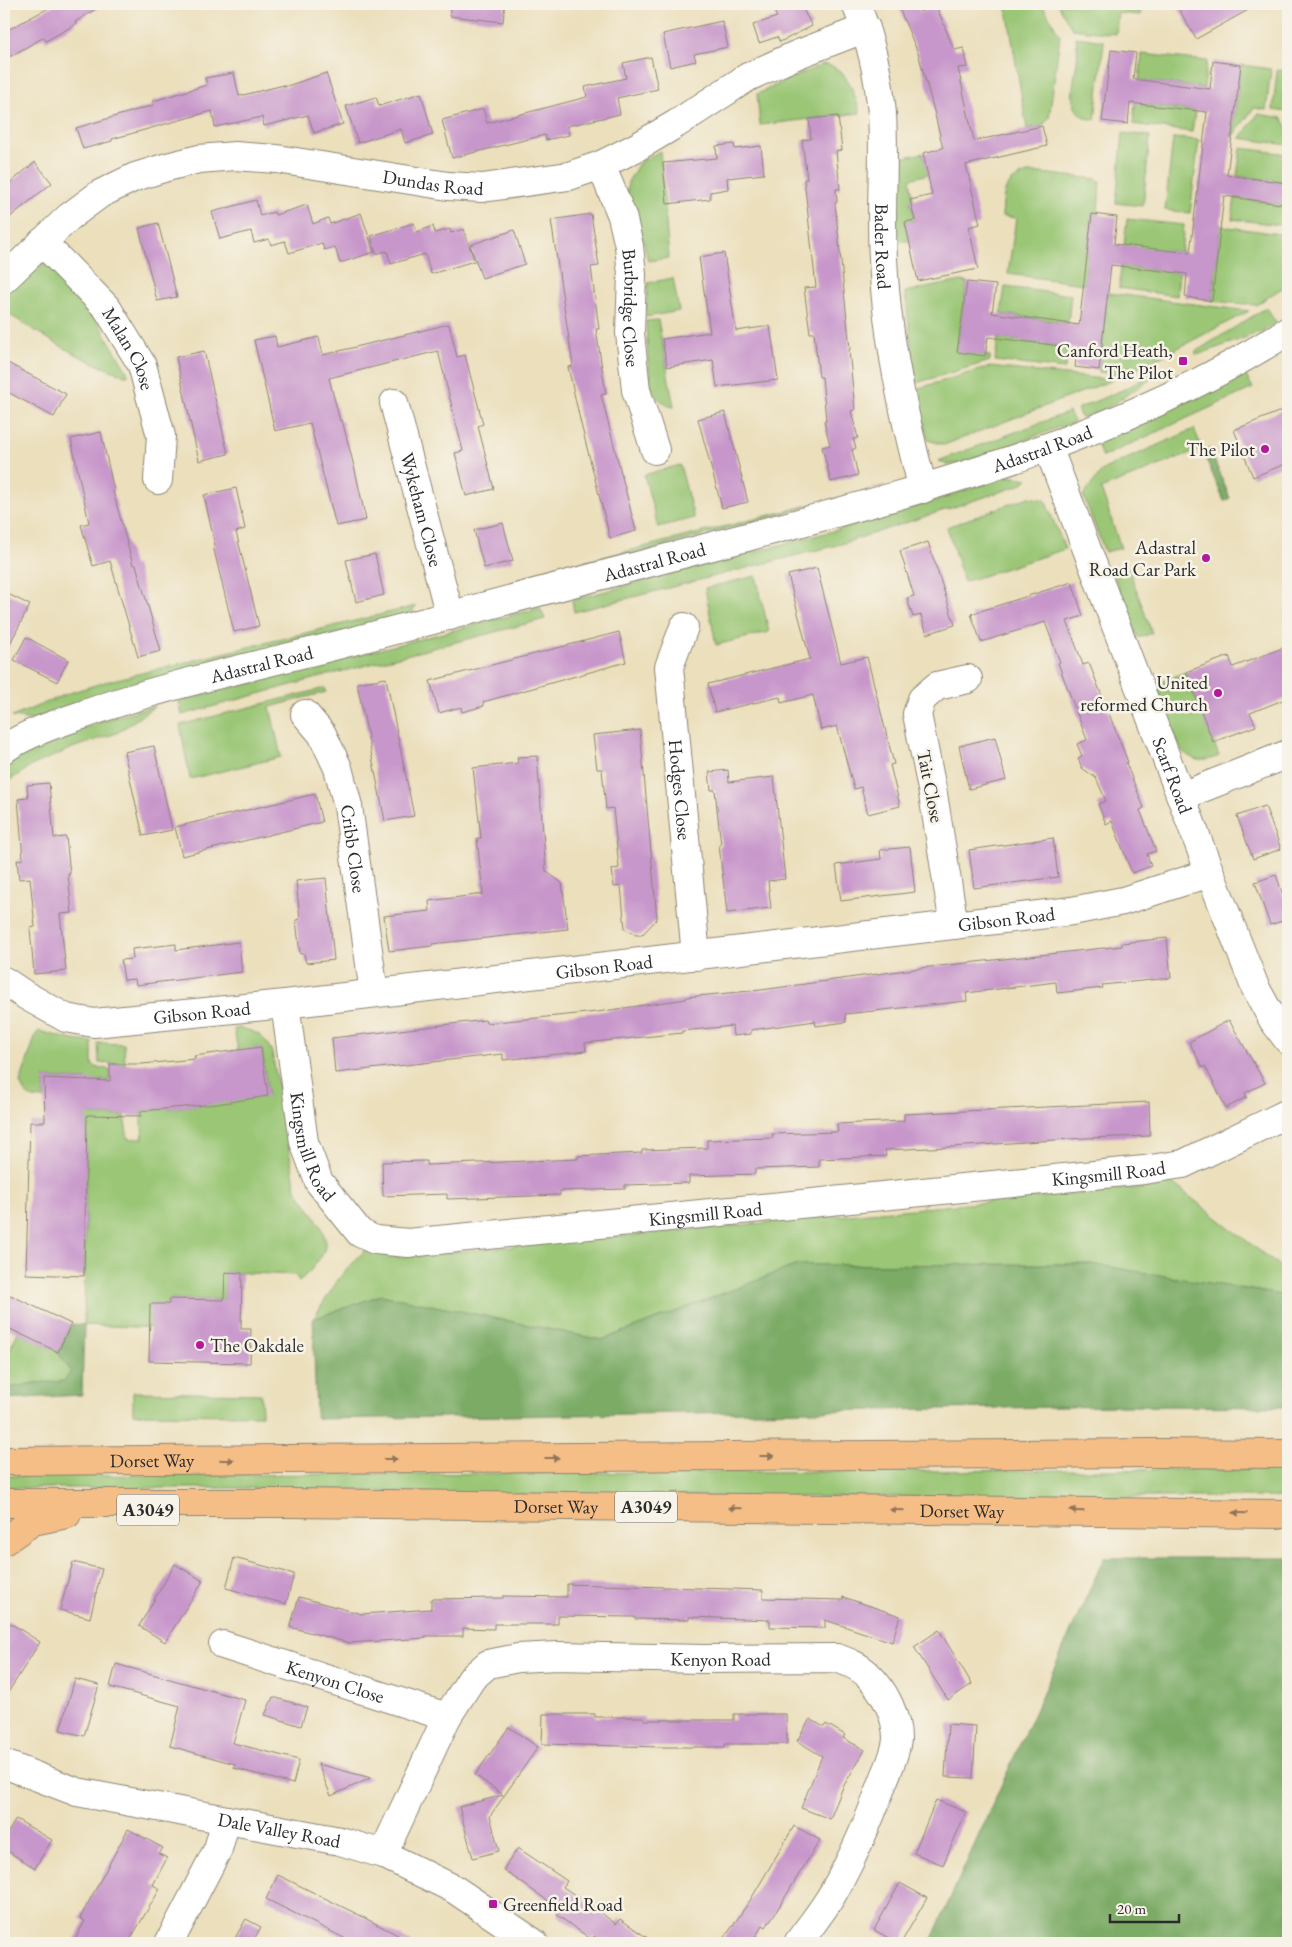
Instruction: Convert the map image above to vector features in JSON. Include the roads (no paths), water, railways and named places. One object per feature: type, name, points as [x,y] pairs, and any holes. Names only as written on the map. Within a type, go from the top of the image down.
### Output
[{"type":"highway","name":"Dorset Way","points":[[4,1461],[1158,1453],[1288,1454]]},
{"type":"highway","points":[[4,1455],[121,1460]]},
{"type":"highway","name":"Dorset Way","points":[[4,1503],[291,1503],[1288,1514]]},
{"type":"highway","name":"A3049","points":[[4,1541],[32,1521],[64,1514],[291,1503]]},
{"type":"street","name":"Dundas Road","points":[[4,279],[69,218],[100,194],[135,177],[199,159],[236,156],[277,159],[448,186],[482,188],[568,176],[601,165],[676,124],[748,77],[796,54],[861,16]]},
{"type":"street","name":"Bader Road","points":[[861,16],[876,73],[882,113],[883,257],[886,301],[901,390],[923,489]]},
{"type":"street","name":"Burbridge Close","points":[[601,165],[622,216],[629,246],[632,274],[630,333],[636,390],[655,450]]},
{"type":"street","name":"Malan Close","points":[[42,242],[108,308],[142,365],[160,436],[158,480]]},
{"type":"street","name":"Adastral Road","points":[[6,743],[118,702],[450,616],[923,489],[1048,447],[1138,411],[1220,370],[1288,331]]},
{"type":"street","name":"Wykeham Close","points":[[394,403],[450,616]]},
{"type":"street","name":"Scarf Road","points":[[1048,447],[1255,987],[1273,1020],[1288,1040]]},
{"type":"street","name":"Hodges Close","points":[[684,627],[669,667],[696,956]]},
{"type":"street","name":"Tait Close","points":[[954,925],[933,794],[917,714],[922,699],[936,686],[968,679]]},
{"type":"street","name":"Cribb Close","points":[[305,714],[322,734],[338,768],[348,806],[374,993]]},
{"type":"street","points":[[1182,796],[1288,754]]},
{"type":"street","name":"Gibson Road","points":[[4,981],[66,1018],[94,1023],[285,1004],[1072,911],[1124,901],[1210,873]]},
{"type":"street","name":"Kingsmill Road","points":[[285,1004],[304,1142],[319,1182],[360,1233],[375,1240],[408,1243],[1144,1170],[1183,1164],[1288,1113]]},
{"type":"street","name":"Kenyon Close","points":[[223,1645],[447,1717]]},
{"type":"street","name":"Kenyon Road","points":[[383,1854],[447,1717],[472,1678],[488,1664],[518,1658],[557,1656],[703,1659],[837,1658],[854,1664],[868,1674],[888,1702],[895,1720],[897,1740],[872,1813],[852,1858],[832,1895],[798,1943]]},
{"type":"street","name":"Dale Valley Road","points":[[4,1764],[77,1792],[340,1841],[383,1854],[454,1888],[503,1934],[534,1943]]},
{"type":"street","points":[[168,1943],[218,1849],[226,1820]]},
{"type":"place","name":"Canford Heath, The Pilot","points":[[1183,361]]},
{"type":"place","name":"The Pilot","points":[[1265,449]]},
{"type":"place","name":"Adastral Road Car Park","points":[[1206,558]]},
{"type":"place","name":"United reformed Church","points":[[1218,693]]},
{"type":"place","name":"The Oakdale","points":[[200,1345]]},
{"type":"place","name":"Greenfield Road","points":[[493,1904]]}]
